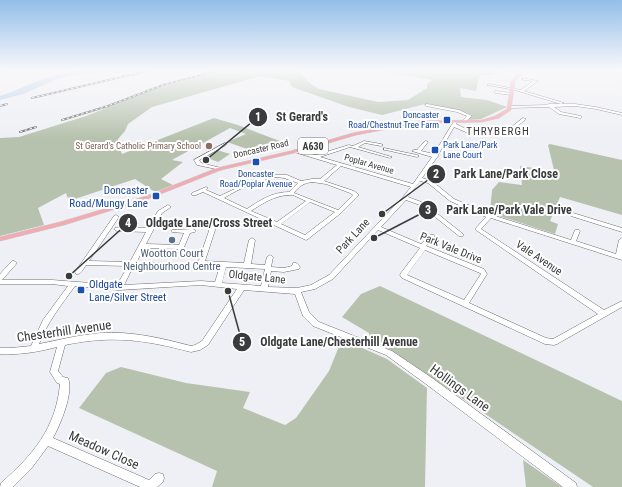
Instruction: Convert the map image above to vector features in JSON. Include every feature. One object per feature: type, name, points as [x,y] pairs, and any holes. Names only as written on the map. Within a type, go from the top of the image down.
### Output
[{"type":"main road","points":[[510,107],[512,94]]},
{"type":"main road","name":"Doncaster Road","points":[[0,239],[62,224],[160,192],[219,169],[296,151],[355,134],[413,123],[455,124],[488,120],[503,114],[509,110],[510,107]]},
{"type":"street","points":[[502,93],[512,94]]},
{"type":"street","points":[[528,93],[570,105]]},
{"type":"street","points":[[528,100],[528,106]]},
{"type":"street","points":[[427,104],[458,111],[470,116],[464,121]]},
{"type":"street","points":[[549,105],[560,112],[581,116]]},
{"type":"street","points":[[510,107],[570,105],[596,108],[622,114]]},
{"type":"street","points":[[511,129],[524,119]]},
{"type":"street","points":[[455,124],[469,132],[480,134],[511,129],[528,133]]},
{"type":"street","name":"Park Lane","points":[[297,291],[313,287],[331,277],[405,198],[436,156],[455,124]]},
{"type":"street","points":[[415,153],[426,141]]},
{"type":"street","points":[[354,147],[364,142],[381,145]]},
{"type":"street","points":[[219,169],[199,164],[196,160],[225,144]]},
{"type":"street","points":[[315,157],[346,147],[354,147],[390,157]]},
{"type":"street","points":[[386,149],[436,156]]},
{"type":"street","name":"Poplar Avenue","points":[[296,151],[414,186]]},
{"type":"street","points":[[321,181],[340,164]]},
{"type":"street","points":[[220,198],[243,186],[277,176],[287,177],[301,183]]},
{"type":"street","points":[[194,194],[204,189],[247,211],[306,238],[356,197],[356,194],[321,181],[308,179],[301,183],[291,193]]},
{"type":"street","points":[[420,179],[430,182],[452,200],[490,216],[621,257],[622,240]]},
{"type":"street","points":[[247,211],[270,198],[284,193],[291,193],[339,212]]},
{"type":"street","points":[[405,198],[422,204],[461,235]]},
{"type":"street","points":[[277,225],[310,200]]},
{"type":"street","points":[[119,288],[160,212],[168,207]]},
{"type":"street","points":[[573,215],[622,230]]},
{"type":"street","name":"Vale Avenue","points":[[490,216],[478,230],[604,314]]},
{"type":"street","points":[[78,272],[116,217]]},
{"type":"street","points":[[218,226],[214,225],[201,263],[288,270],[297,267],[295,265]]},
{"type":"street","name":"Park Vale Drive","points":[[376,228],[484,272],[465,304]]},
{"type":"street","points":[[117,229],[127,232],[150,230]]},
{"type":"street","points":[[141,246],[181,249],[191,231],[174,231]]},
{"type":"street","points":[[572,242],[577,231]]},
{"type":"street","points":[[432,236],[403,276],[545,341],[554,342],[622,304]]},
{"type":"street","points":[[247,266],[252,240]]},
{"type":"street","points":[[264,289],[270,258]]},
{"type":"street","points":[[0,278],[14,263]]},
{"type":"street","points":[[85,263],[172,265]]},
{"type":"street","points":[[218,284],[224,264]]},
{"type":"street","name":"Oldgate Lane","points":[[0,282],[73,284],[119,288],[184,284],[218,284],[297,291]]},
{"type":"street","points":[[34,348],[46,318],[73,284]]},
{"type":"street","name":"Chesterhill Avenue","points":[[0,351],[34,348],[92,337],[132,336],[156,340],[191,349],[197,348],[205,343],[242,287]]},
{"type":"street","name":"Hollings Lane","points":[[297,291],[306,314],[316,324],[389,353],[572,487]]},
{"type":"street","points":[[5,487],[33,459],[47,440],[58,418],[64,397],[65,381],[60,380],[55,376],[54,372],[62,342]]},
{"type":"street","name":"Meadow Close","points":[[47,440],[150,486],[159,478]]},
{"type":"green space","points":[[145,93],[202,93],[152,107],[128,124],[125,131],[118,139],[118,144],[122,154],[214,118],[238,125],[285,143],[250,150],[227,142],[246,134],[230,128],[172,160],[183,162],[161,179],[173,185],[155,192],[135,179],[69,201],[66,193],[38,208],[44,225],[0,236],[0,138],[19,137],[86,116]]},
{"type":"green space","points":[[308,93],[336,93],[378,102],[408,100],[420,93],[461,93],[461,97],[487,100],[507,107],[481,119],[468,120],[472,115],[461,111],[425,104],[382,115],[349,107]]},
{"type":"green space","points":[[550,144],[622,160],[622,215],[560,197],[550,221],[558,224],[555,234],[490,213],[492,190],[499,182],[522,185],[520,166],[534,168],[535,173],[554,170],[548,145]]},
{"type":"green space","points":[[217,150],[230,154],[218,162],[205,157]]},
{"type":"green space","points":[[380,286],[622,401],[622,487],[593,487],[389,349],[370,341],[369,333],[342,317],[361,294]]},
{"type":"green space","points":[[342,339],[387,359],[427,388],[425,487],[212,487],[217,471],[79,408],[106,373],[121,367],[186,383],[250,392],[243,408],[285,425],[296,418],[329,371]]},
{"type":"green space","points":[[523,460],[562,487],[526,487]]},
{"type":"water","points":[[10,93],[26,93],[0,100],[0,96]]},
{"type":"railway","points":[[32,98],[54,93]]},
{"type":"railway","points":[[62,120],[108,106],[143,93]]},
{"type":"railway","points":[[0,106],[7,104]]},
{"type":"railway","points":[[20,132],[36,127]]},
{"type":"place","name":"Doncaster Road/Chestnut Tree Farm","points":[[447,120]]},
{"type":"place","name":"St Gerard's Catholic Primary School","points":[[209,146]]},
{"type":"place","name":"Park Lane/Park Lane Court","points":[[435,150]]},
{"type":"place","name":"St Gerard's","points":[[206,160]]},
{"type":"place","name":"Doncaster Road/Poplar Avenue","points":[[256,162]]},
{"type":"place","name":"Doncaster Road/Mungy Lane","points":[[156,196]]},
{"type":"place","name":"Park Lane/Park Close","points":[[382,214]]},
{"type":"place","name":"Park Lane/Park Vale Drive","points":[[374,238]]},
{"type":"place","name":"Wootton Court Neighbourhood Centre","points":[[172,240]]},
{"type":"place","name":"Oldgate Lane/Cross Street","points":[[69,276]]},
{"type":"place","name":"Oldgate Lane/Silver Street","points":[[81,290]]},
{"type":"place","name":"Oldgate Lane/Chesterhill Avenue","points":[[228,291]]},
{"type":"district","name":"THRYBERGH","points":[[498,131]]}]
